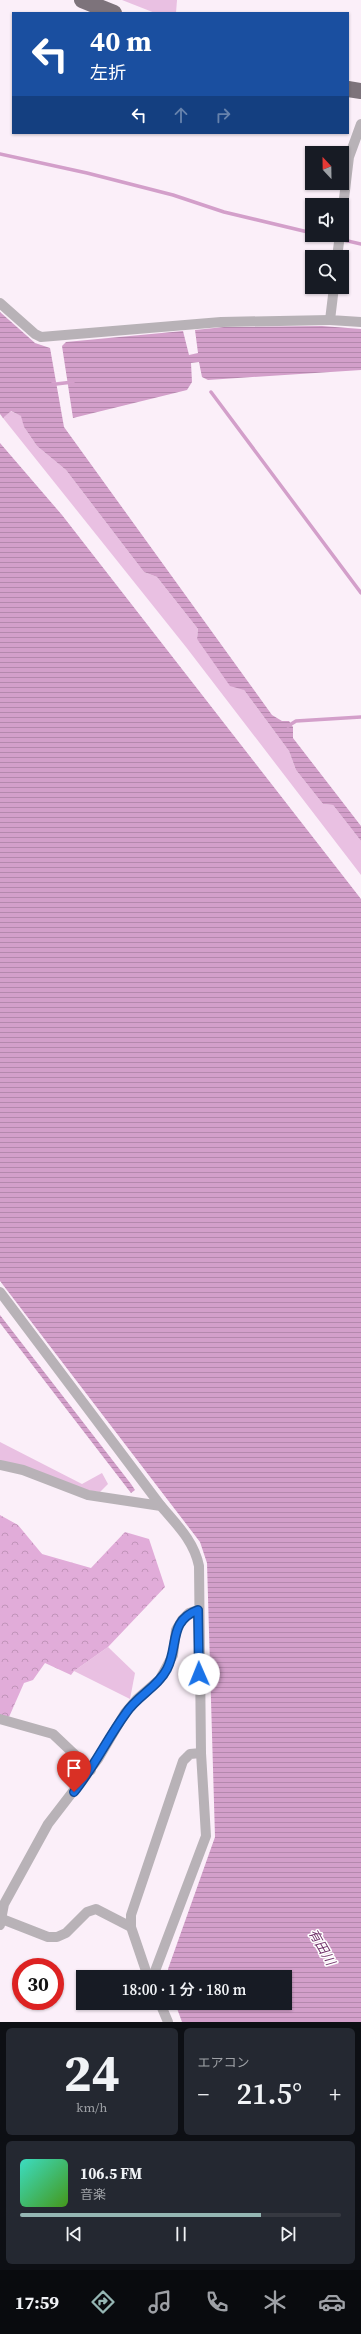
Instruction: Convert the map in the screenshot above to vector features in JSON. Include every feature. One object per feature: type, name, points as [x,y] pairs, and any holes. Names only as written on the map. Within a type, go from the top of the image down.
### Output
[{"type":"highway","points":[[86,1],[112,12]]},
{"type":"highway","points":[[349,89],[361,91]]},
{"type":"street","points":[[344,198],[349,157],[361,124]]},
{"type":"street","points":[[330,320],[333,294]]},
{"type":"street","points":[[0,303],[35,334],[41,337],[222,322],[330,320],[361,322]]},
{"type":"street","points":[[0,1292],[161,1506],[189,1539],[196,1553],[199,1566],[198,1610],[201,1753],[206,1836],[155,1970]]},
{"type":"street","points":[[0,1465],[23,1470],[88,1495],[161,1506]]},
{"type":"street","points":[[131,1927],[96,1909],[87,1912],[66,1933],[57,1937],[48,1937],[1,1922],[2,1902],[48,1824],[91,1770],[125,1713],[137,1699],[160,1679],[173,1655],[176,1630],[182,1620],[189,1614],[198,1610]]},
{"type":"street","points":[[0,1719],[54,1734],[91,1770]]},
{"type":"street","points":[[146,1970],[131,1927],[131,1916],[183,1760],[190,1754],[201,1753]]},
{"type":"street","points":[[163,2010],[168,2022]]},
{"type":"shaded area","points":[[122,0],[177,0],[176,12],[152,12]]},
{"type":"shaded area","points":[[10,411],[22,416],[24,427],[37,446],[66,470],[144,572],[157,577],[198,629],[197,639],[244,690],[289,751],[296,770],[323,804],[333,805],[361,841],[361,875],[186,647],[3,418]]},
{"type":"shaded area","points":[[0,1442],[82,1484],[102,1473],[108,1484],[100,1492],[84,1490],[0,1460]]},
{"type":"shaded area","points":[[108,1647],[135,1673],[130,1699],[74,1671]]},
{"type":"green space","points":[[0,1515],[18,1525],[42,1554],[91,1568],[125,1532],[149,1539],[165,1587],[108,1647],[74,1671],[71,1675],[45,1663],[33,1680],[24,1683],[9,1717],[0,1716]]},
{"type":"water","points":[[0,312],[35,343],[50,348],[64,427],[272,715],[282,721],[289,721],[293,727],[293,738],[361,826],[361,841],[333,805],[323,804],[296,770],[289,751],[244,690],[230,686],[197,639],[198,629],[157,577],[144,572],[66,470],[37,446],[24,427],[21,416],[11,411],[3,418],[0,414]]},
{"type":"water","points":[[322,326],[361,329],[361,370],[208,380],[202,377],[199,362],[191,363],[192,382],[187,390],[73,418],[62,346],[66,342],[183,331],[189,355],[198,353],[195,330],[224,327]]},
{"type":"water","name":"有田川","points":[[0,443],[62,515],[361,899],[361,2022],[182,2022],[178,2010],[292,2010],[292,1970],[168,1970],[215,1837],[207,1563],[200,1542],[0,1281]]},
{"type":"water","points":[[0,1315],[135,1490],[131,1493],[0,1323]]},
{"type":"waterway","points":[[0,154],[87,173],[173,195],[224,212],[305,231]]},
{"type":"waterway","points":[[349,241],[361,244]]},
{"type":"waterway","points":[[53,383],[73,382]]},
{"type":"waterway","points":[[211,392],[361,593]]},
{"type":"waterway","points":[[288,726],[296,721],[361,717]]},
{"type":"route","points":[[74,1792],[98,1760],[125,1713],[137,1699],[160,1679],[167,1668],[173,1655],[176,1630],[182,1620],[189,1614],[198,1610],[199,1674]]}]
